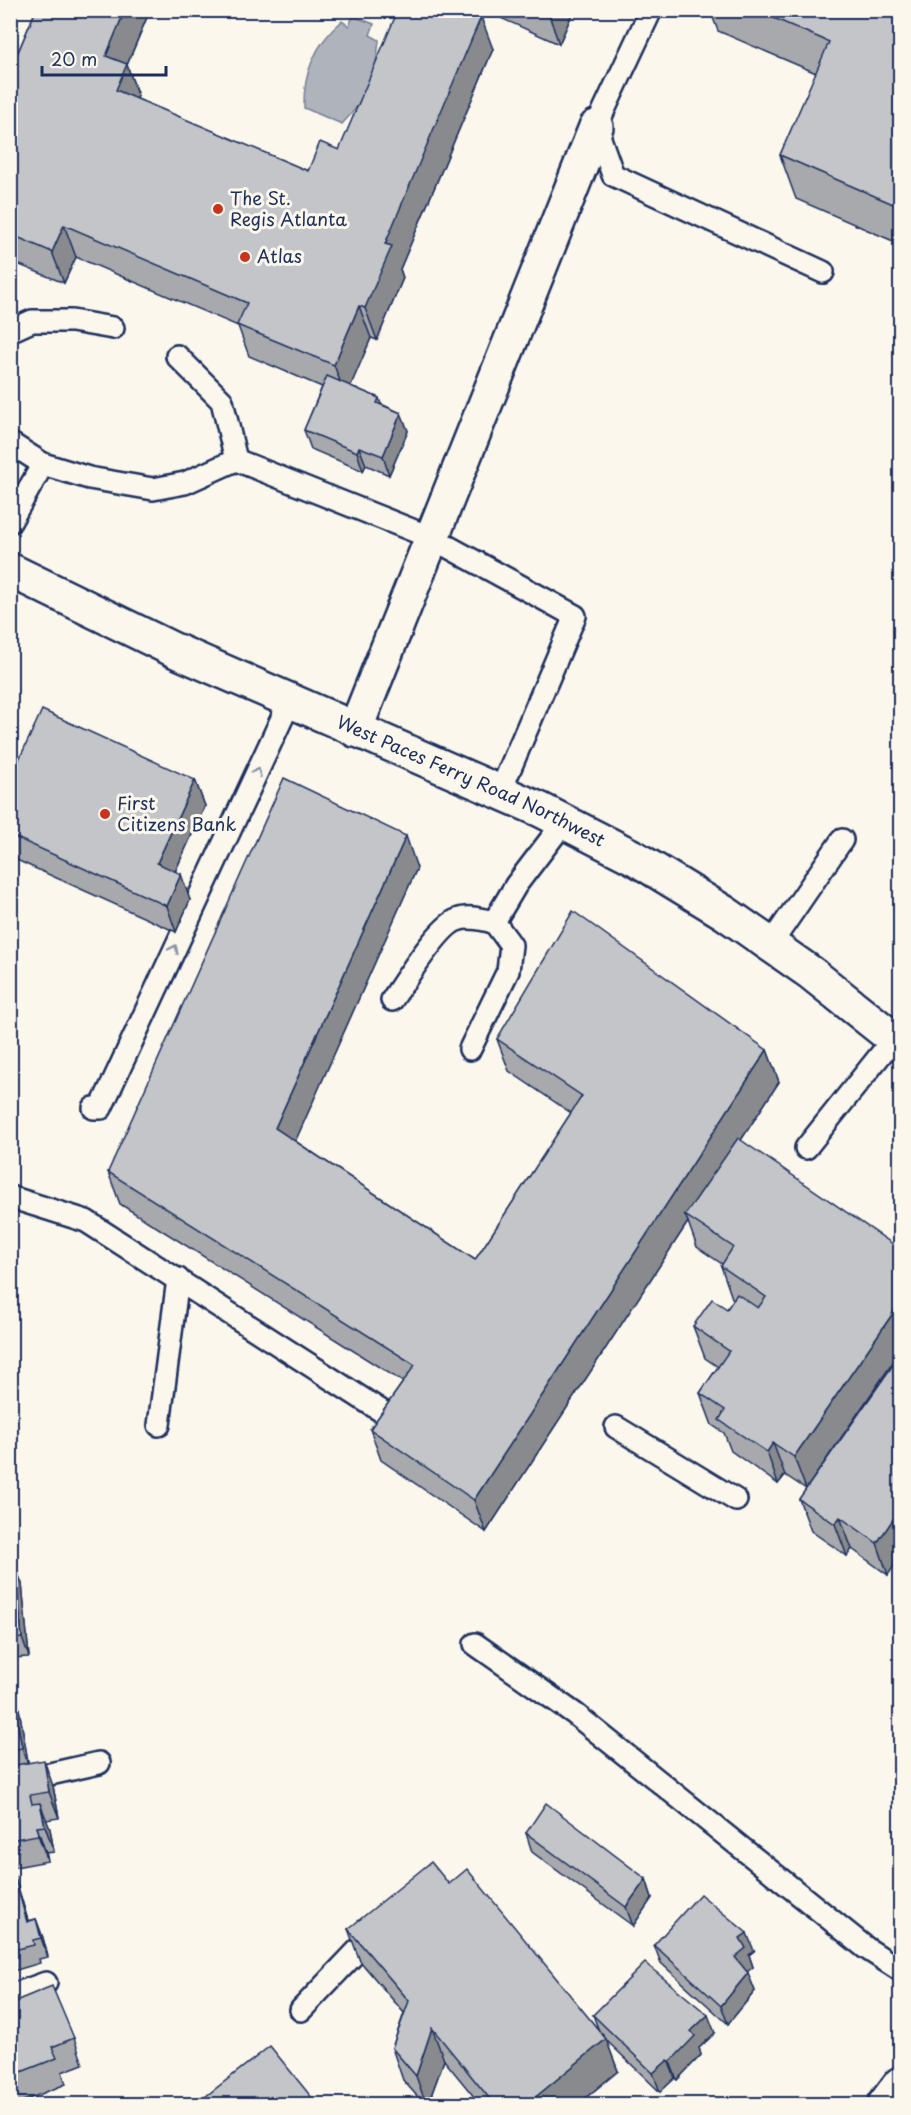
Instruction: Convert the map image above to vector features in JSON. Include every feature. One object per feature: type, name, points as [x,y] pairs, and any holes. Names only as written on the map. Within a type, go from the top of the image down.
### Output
[{"type":"main road","points":[[355,730],[596,127]]},
{"type":"main road","name":"West Paces Ferry Road Northwest","points":[[10,570],[174,651],[500,792],[635,858],[725,913],[811,973],[897,1041]]},
{"type":"main road","points":[[885,2104],[900,2084]]},
{"type":"lane","points":[[651,10],[596,127],[613,175],[823,272]]},
{"type":"lane","points":[[10,331],[32,321],[72,321],[113,327]]},
{"type":"lane","points":[[177,356],[222,401],[236,460]]},
{"type":"lane","points":[[10,443],[43,464],[89,478],[153,489],[185,483],[236,460],[432,538],[575,616],[500,792]]},
{"type":"lane","points":[[10,522],[43,464]]},
{"type":"lane","points":[[94,1108],[101,1108],[290,701]]},
{"type":"lane","points":[[494,922],[516,885],[564,822]]},
{"type":"lane","points":[[770,945],[842,840]]},
{"type":"lane","points":[[392,1000],[440,933],[456,920],[473,918],[494,922],[511,945],[508,971],[470,1048]]},
{"type":"lane","points":[[806,1148],[897,1041]]},
{"type":"lane","points":[[10,1197],[86,1221],[386,1414]]},
{"type":"lane","points":[[159,1425],[178,1279]]},
{"type":"lane","points":[[616,1427],[736,1500]]},
{"type":"lane","points":[[475,1644],[575,1714],[866,1948],[900,1970]]},
{"type":"lane","points":[[10,1783],[99,1763]]},
{"type":"lane","points":[[301,2010],[361,1947],[392,1921]]},
{"type":"lane","points":[[10,1996],[46,1983]]},
{"type":"shaded area","points":[[353,16],[374,24],[370,35],[379,40],[369,86],[351,115],[342,124],[304,108],[304,95],[308,71],[318,49],[342,21],[349,26]]},
{"type":"building","name":"The St. Regis Atlanta","points":[[36,10],[125,10],[106,56],[127,64],[116,90],[308,171],[320,142],[339,150],[398,10],[464,10],[481,17],[385,244],[392,246],[365,308],[359,306],[334,365],[237,325],[247,303],[64,225],[52,252],[10,234],[10,71]]},
{"type":"building","points":[[755,10],[900,10],[900,207],[780,155],[829,42]]},
{"type":"building","points":[[327,376],[379,398],[377,403],[401,413],[383,456],[359,447],[357,452],[304,430]]},
{"type":"building","points":[[42,710],[195,780],[157,863],[181,874],[167,906],[10,835],[10,779]]},
{"type":"building","points":[[284,778],[406,836],[275,1128],[475,1260],[582,1096],[497,1039],[573,911],[767,1050],[474,1500],[370,1429],[415,1365],[108,1172]]},
{"type":"building","points":[[738,1138],[900,1249],[900,1303],[794,1457],[773,1443],[767,1452],[719,1420],[725,1410],[700,1393],[729,1351],[693,1326],[712,1299],[727,1309],[737,1294],[758,1308],[766,1297],[721,1266],[733,1247],[685,1215]]},
{"type":"building","points":[[900,1355],[900,1509],[877,1543],[840,1517],[835,1524],[799,1499]]},
{"type":"building","points":[[10,1566],[15,1566],[22,1638],[10,1639]]},
{"type":"building","points":[[10,1681],[22,1748],[10,1750]]},
{"type":"building","points":[[44,1760],[49,1792],[30,1795],[32,1804],[40,1803],[45,1826],[37,1827],[38,1835],[10,1840],[10,1766]]},
{"type":"building","points":[[546,1803],[646,1879],[626,1907],[526,1833]]},
{"type":"building","points":[[431,1862],[449,1884],[467,1869],[606,2039],[527,2104],[494,2104],[432,2028],[416,2076],[392,2048],[409,2001],[348,1929]]},
{"type":"building","points":[[14,1875],[27,1922],[36,1919],[41,1938],[33,1940],[34,1945],[10,1951],[10,1876]]},
{"type":"building","points":[[700,1894],[747,1933],[740,1938],[746,1948],[735,1957],[748,1973],[721,2006],[654,1945]]},
{"type":"building","points":[[645,1963],[708,2015],[691,2031],[695,2036],[670,2062],[668,2060],[653,2073],[593,2015]]},
{"type":"building","points":[[52,1986],[74,2038],[52,2047],[57,2058],[11,2076],[13,2080],[10,2081],[10,1997],[13,2002]]},
{"type":"building","points":[[270,2046],[317,2104],[196,2104]]},
{"type":"place","name":"The St. Regis Atlanta","points":[[218,209]]},
{"type":"place","name":"Atlas","points":[[245,257]]},
{"type":"place","name":"First Citizens Bank","points":[[105,814]]}]
